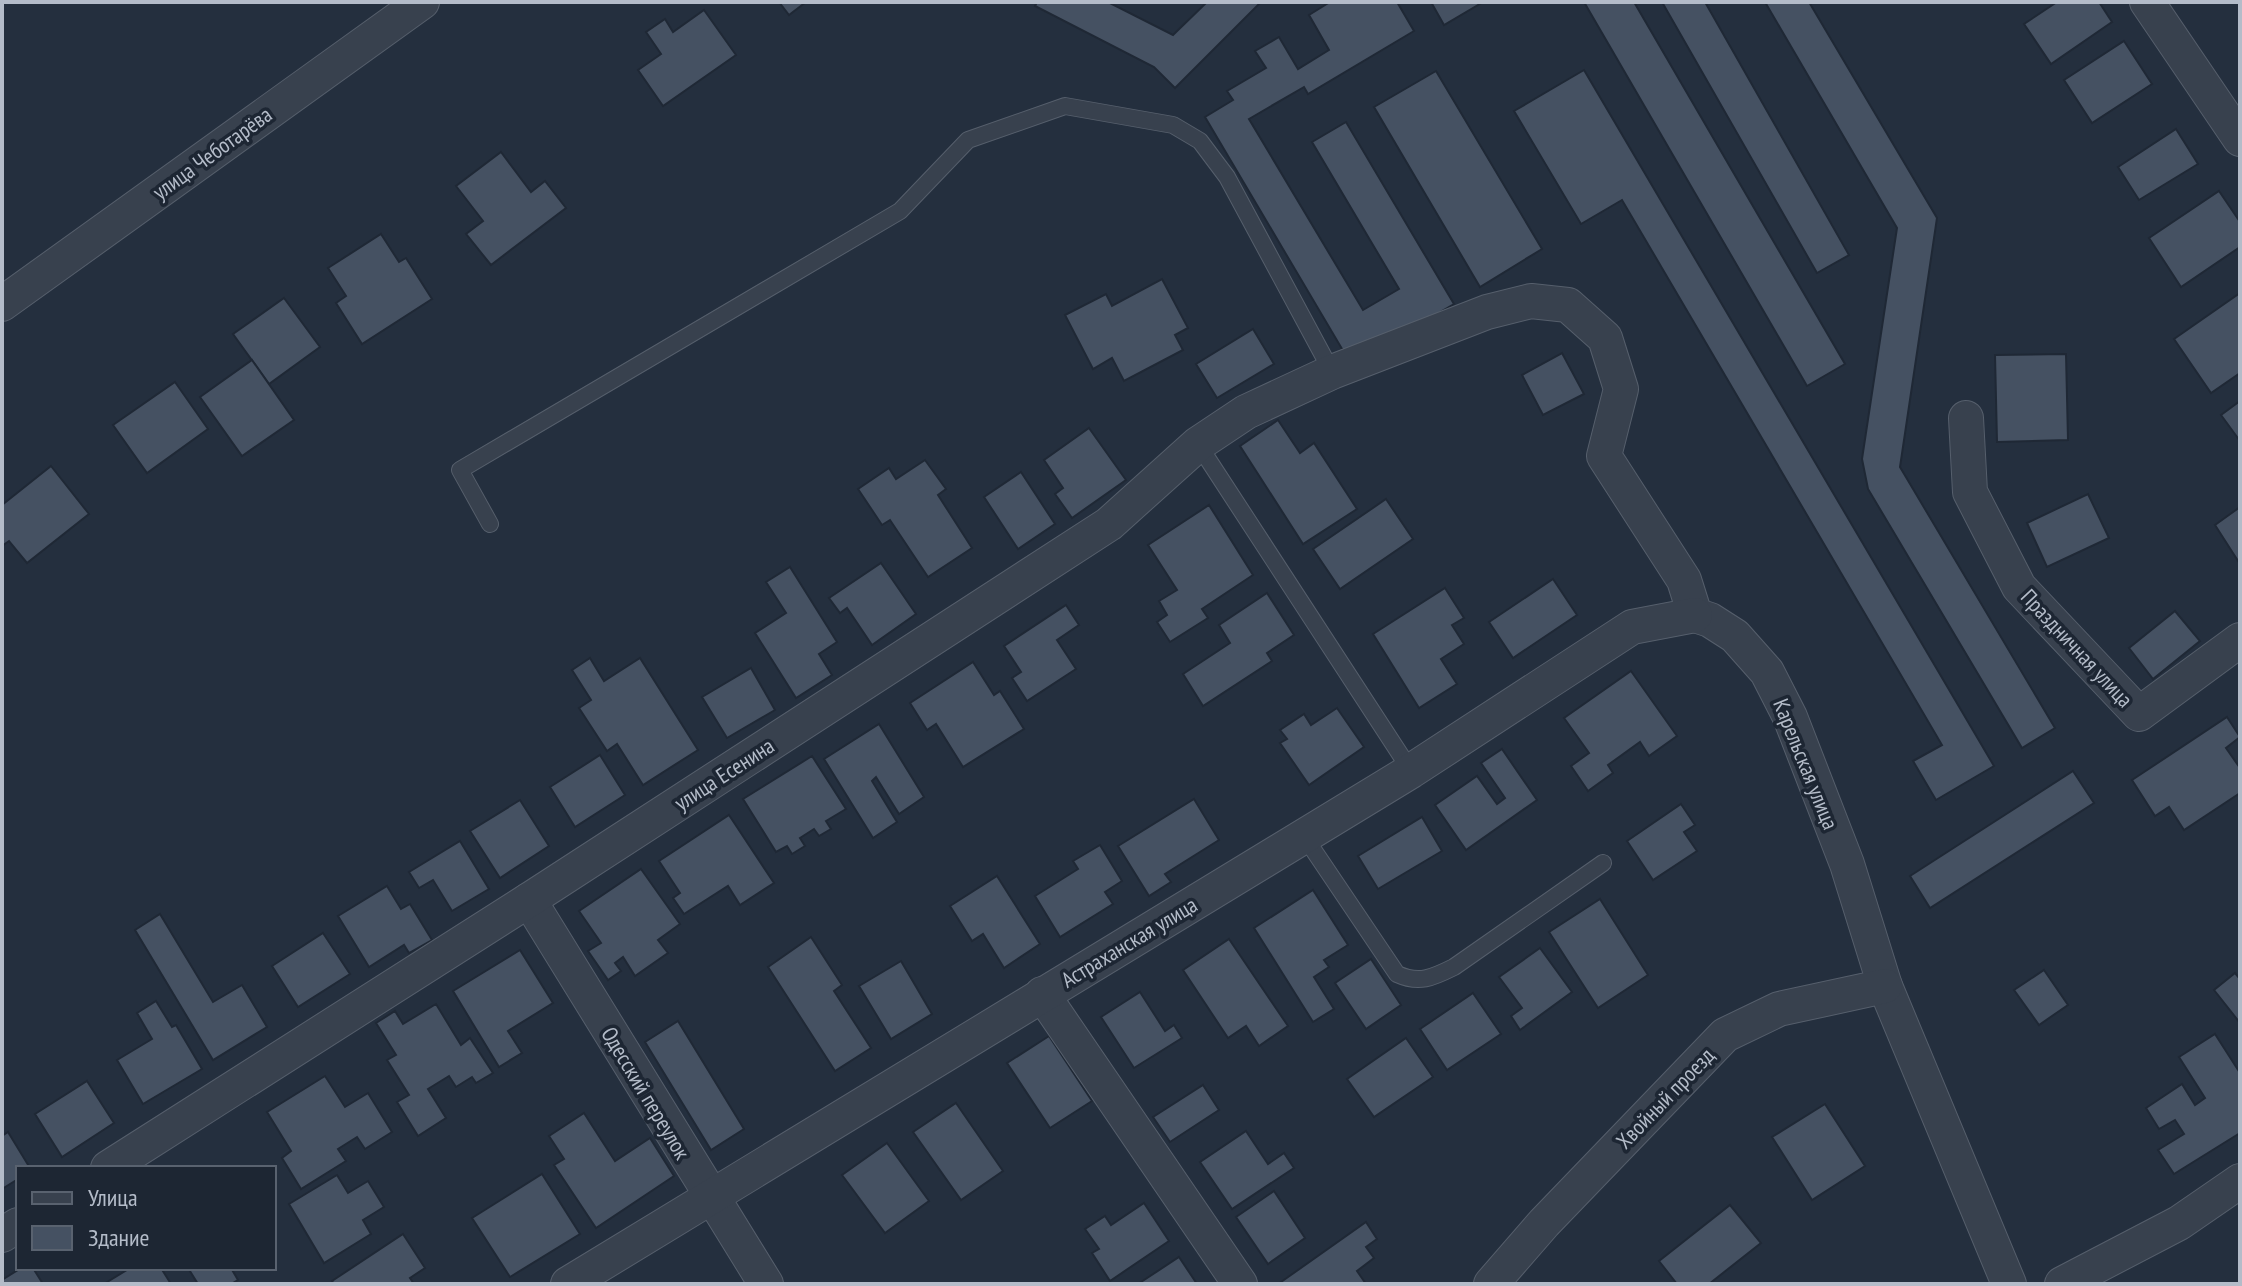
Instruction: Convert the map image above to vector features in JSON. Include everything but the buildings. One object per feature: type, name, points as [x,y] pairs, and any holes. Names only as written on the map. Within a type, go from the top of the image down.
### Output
[{"type":"street","name":"улица Чеботарёва","points":[[2,304],[422,2]]},
{"type":"street","points":[[2147,2],[2240,139]]},
{"type":"street","points":[[1332,372],[1487,312],[1531,301],[1568,305],[1605,338],[1621,389],[1604,456],[1684,580],[1695,615]]},
{"type":"street","name":"улица Есенина","points":[[111,1166],[1109,524],[1198,444],[1246,412],[1332,372]]},
{"type":"street","name":"Праздничная улица","points":[[1966,418],[1970,492],[2019,587],[2139,714],[2240,640]]},
{"type":"street","name":"Астраханская улица","points":[[568,1284],[1411,771],[1632,627],[1695,615]]},
{"type":"street","name":"Карельская улица","points":[[1695,615],[1710,620],[1735,636],[1767,672],[1790,717],[1847,864],[1885,986],[2009,1284]]},
{"type":"street","name":"Одесский переулок","points":[[529,900],[766,1284]]},
{"type":"street","name":"Хвойный проезд","points":[[1491,1284],[1544,1223],[1725,1035],[1779,1009],[1885,986]]},
{"type":"street","points":[[1042,994],[1240,1284]]},
{"type":"street","points":[[2062,1284],[2179,1223],[2240,1181]]},
{"type":"lane","points":[[490,524],[460,470],[900,211],[968,140],[1065,106],[1173,125],[1200,141],[1227,177],[1332,372]]},
{"type":"lane","points":[[1198,444],[1411,771]]},
{"type":"lane","points":[[1304,836],[1397,974],[1411,980],[1429,980],[1454,967],[1603,863]]}]
